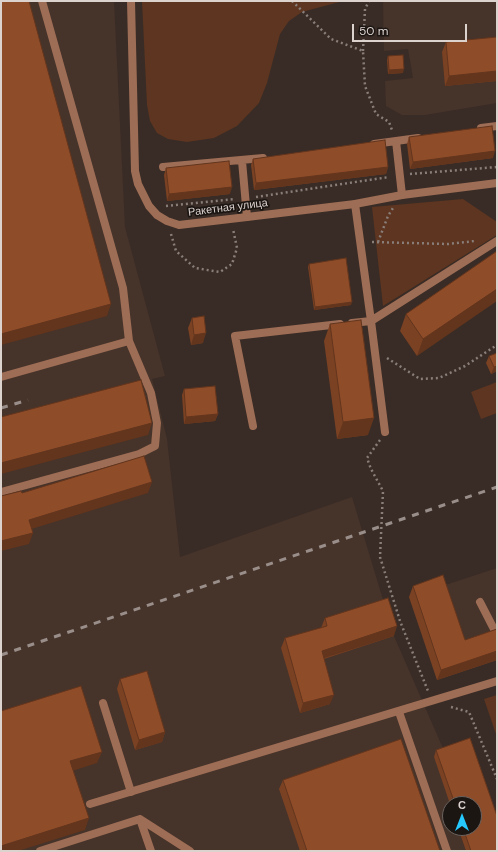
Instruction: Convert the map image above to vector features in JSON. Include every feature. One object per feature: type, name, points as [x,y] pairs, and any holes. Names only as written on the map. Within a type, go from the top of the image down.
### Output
[{"type":"street","points":[[1,492],[139,454],[155,446],[156,423],[152,393],[129,341],[123,288],[42,1]]},
{"type":"street","name":"Ракетная улица","points":[[131,1],[135,171],[138,184],[149,206],[157,215],[167,221],[179,225],[355,204],[402,195],[497,183]]},
{"type":"street","points":[[474,130],[497,126]]},
{"type":"street","points":[[365,145],[427,136]]},
{"type":"street","points":[[396,141],[402,195]]},
{"type":"street","points":[[163,168],[273,157]]},
{"type":"street","points":[[242,161],[247,217]]},
{"type":"street","points":[[355,204],[385,432]]},
{"type":"street","points":[[253,426],[235,336],[371,321],[497,241]]},
{"type":"street","points":[[1,377],[129,341]]},
{"type":"street","points":[[480,602],[497,635]]},
{"type":"street","points":[[90,804],[399,712],[497,681]]},
{"type":"street","points":[[102,703],[131,792]]},
{"type":"street","points":[[399,712],[448,851]]},
{"type":"street","points":[[40,851],[140,819]]},
{"type":"street","points":[[140,819],[152,851]]},
{"type":"street","points":[[140,819],[190,851]]},
{"type":"path","points":[[292,1],[331,39],[363,51]]},
{"type":"path","points":[[369,1],[364,9],[363,51],[365,86],[376,114],[389,122]]},
{"type":"path","points":[[164,206],[245,198],[278,193]]},
{"type":"path","points":[[378,242],[388,216],[402,195]]},
{"type":"path","points":[[167,221],[176,251],[195,268],[220,272],[232,264],[237,248],[231,219]]},
{"type":"path","points":[[361,242],[448,244],[476,241]]},
{"type":"path","points":[[375,350],[420,379],[439,378],[465,366],[497,345]]},
{"type":"path","points":[[385,432],[367,458],[383,491],[380,557],[400,621],[432,701],[470,712],[497,780]]},
{"type":"shaded area","points":[[1,1],[114,1],[125,227],[165,376],[152,379],[167,439],[180,557],[352,497],[394,636],[445,753],[449,796],[442,796],[442,836],[461,836],[466,851],[1,851]]},
{"type":"shaded area","points":[[142,1],[343,1],[302,12],[289,21],[280,34],[267,83],[259,103],[237,126],[214,138],[187,142],[168,139],[157,133],[150,121],[147,105]]},
{"type":"shaded area","points":[[383,1],[497,1],[497,103],[425,115],[402,115],[386,106],[385,81],[413,78],[408,49],[384,51]]},
{"type":"shaded area","points":[[463,199],[497,222],[497,235],[383,306],[372,207]]},
{"type":"shaded area","points":[[497,382],[497,413],[481,419],[471,392]]},
{"type":"shaded area","points":[[497,568],[497,660],[437,680],[409,597]]},
{"type":"shaded area","points":[[497,695],[497,737],[484,699]]},
{"type":"building","points":[[1,1],[29,1],[111,304],[1,334]]},
{"type":"building","points":[[497,37],[497,71],[449,76],[446,42]]},
{"type":"building","points":[[403,55],[404,69],[389,70],[388,56]]},
{"type":"building","points":[[492,126],[495,151],[413,162],[409,137]]},
{"type":"building","points":[[385,140],[388,167],[256,183],[253,159]]},
{"type":"building","points":[[229,161],[232,187],[169,194],[166,168]]},
{"type":"building","points":[[497,251],[497,289],[423,339],[406,314]]},
{"type":"building","points":[[346,258],[352,302],[315,307],[309,264]]},
{"type":"building","points":[[204,316],[206,333],[194,335],[192,318]]},
{"type":"building","points":[[361,320],[374,418],[343,422],[330,324]]},
{"type":"building","points":[[497,353],[497,366],[494,367],[489,356]]},
{"type":"building","points":[[141,380],[152,423],[1,463],[1,417]]},
{"type":"building","points":[[215,386],[218,414],[186,417],[184,389]]},
{"type":"building","points":[[144,456],[152,482],[29,520],[33,533],[1,541],[1,496],[21,491],[22,493]]},
{"type":"building","points":[[443,575],[465,640],[497,629],[497,651],[441,670],[413,586]]},
{"type":"building","points":[[388,598],[397,626],[322,651],[334,695],[303,703],[285,638],[327,626],[325,618]]},
{"type":"building","points":[[147,671],[165,732],[139,740],[120,679]]},
{"type":"building","points":[[81,686],[102,752],[70,761],[89,818],[1,846],[1,711]]},
{"type":"building","points":[[470,738],[497,816],[497,851],[471,851],[466,836],[482,836],[482,796],[452,796],[436,750]]},
{"type":"building","points":[[401,739],[440,851],[307,851],[283,780]]},
{"type":"railway","points":[[1,408],[28,400]]},
{"type":"railway","points":[[1,655],[497,487]]}]
